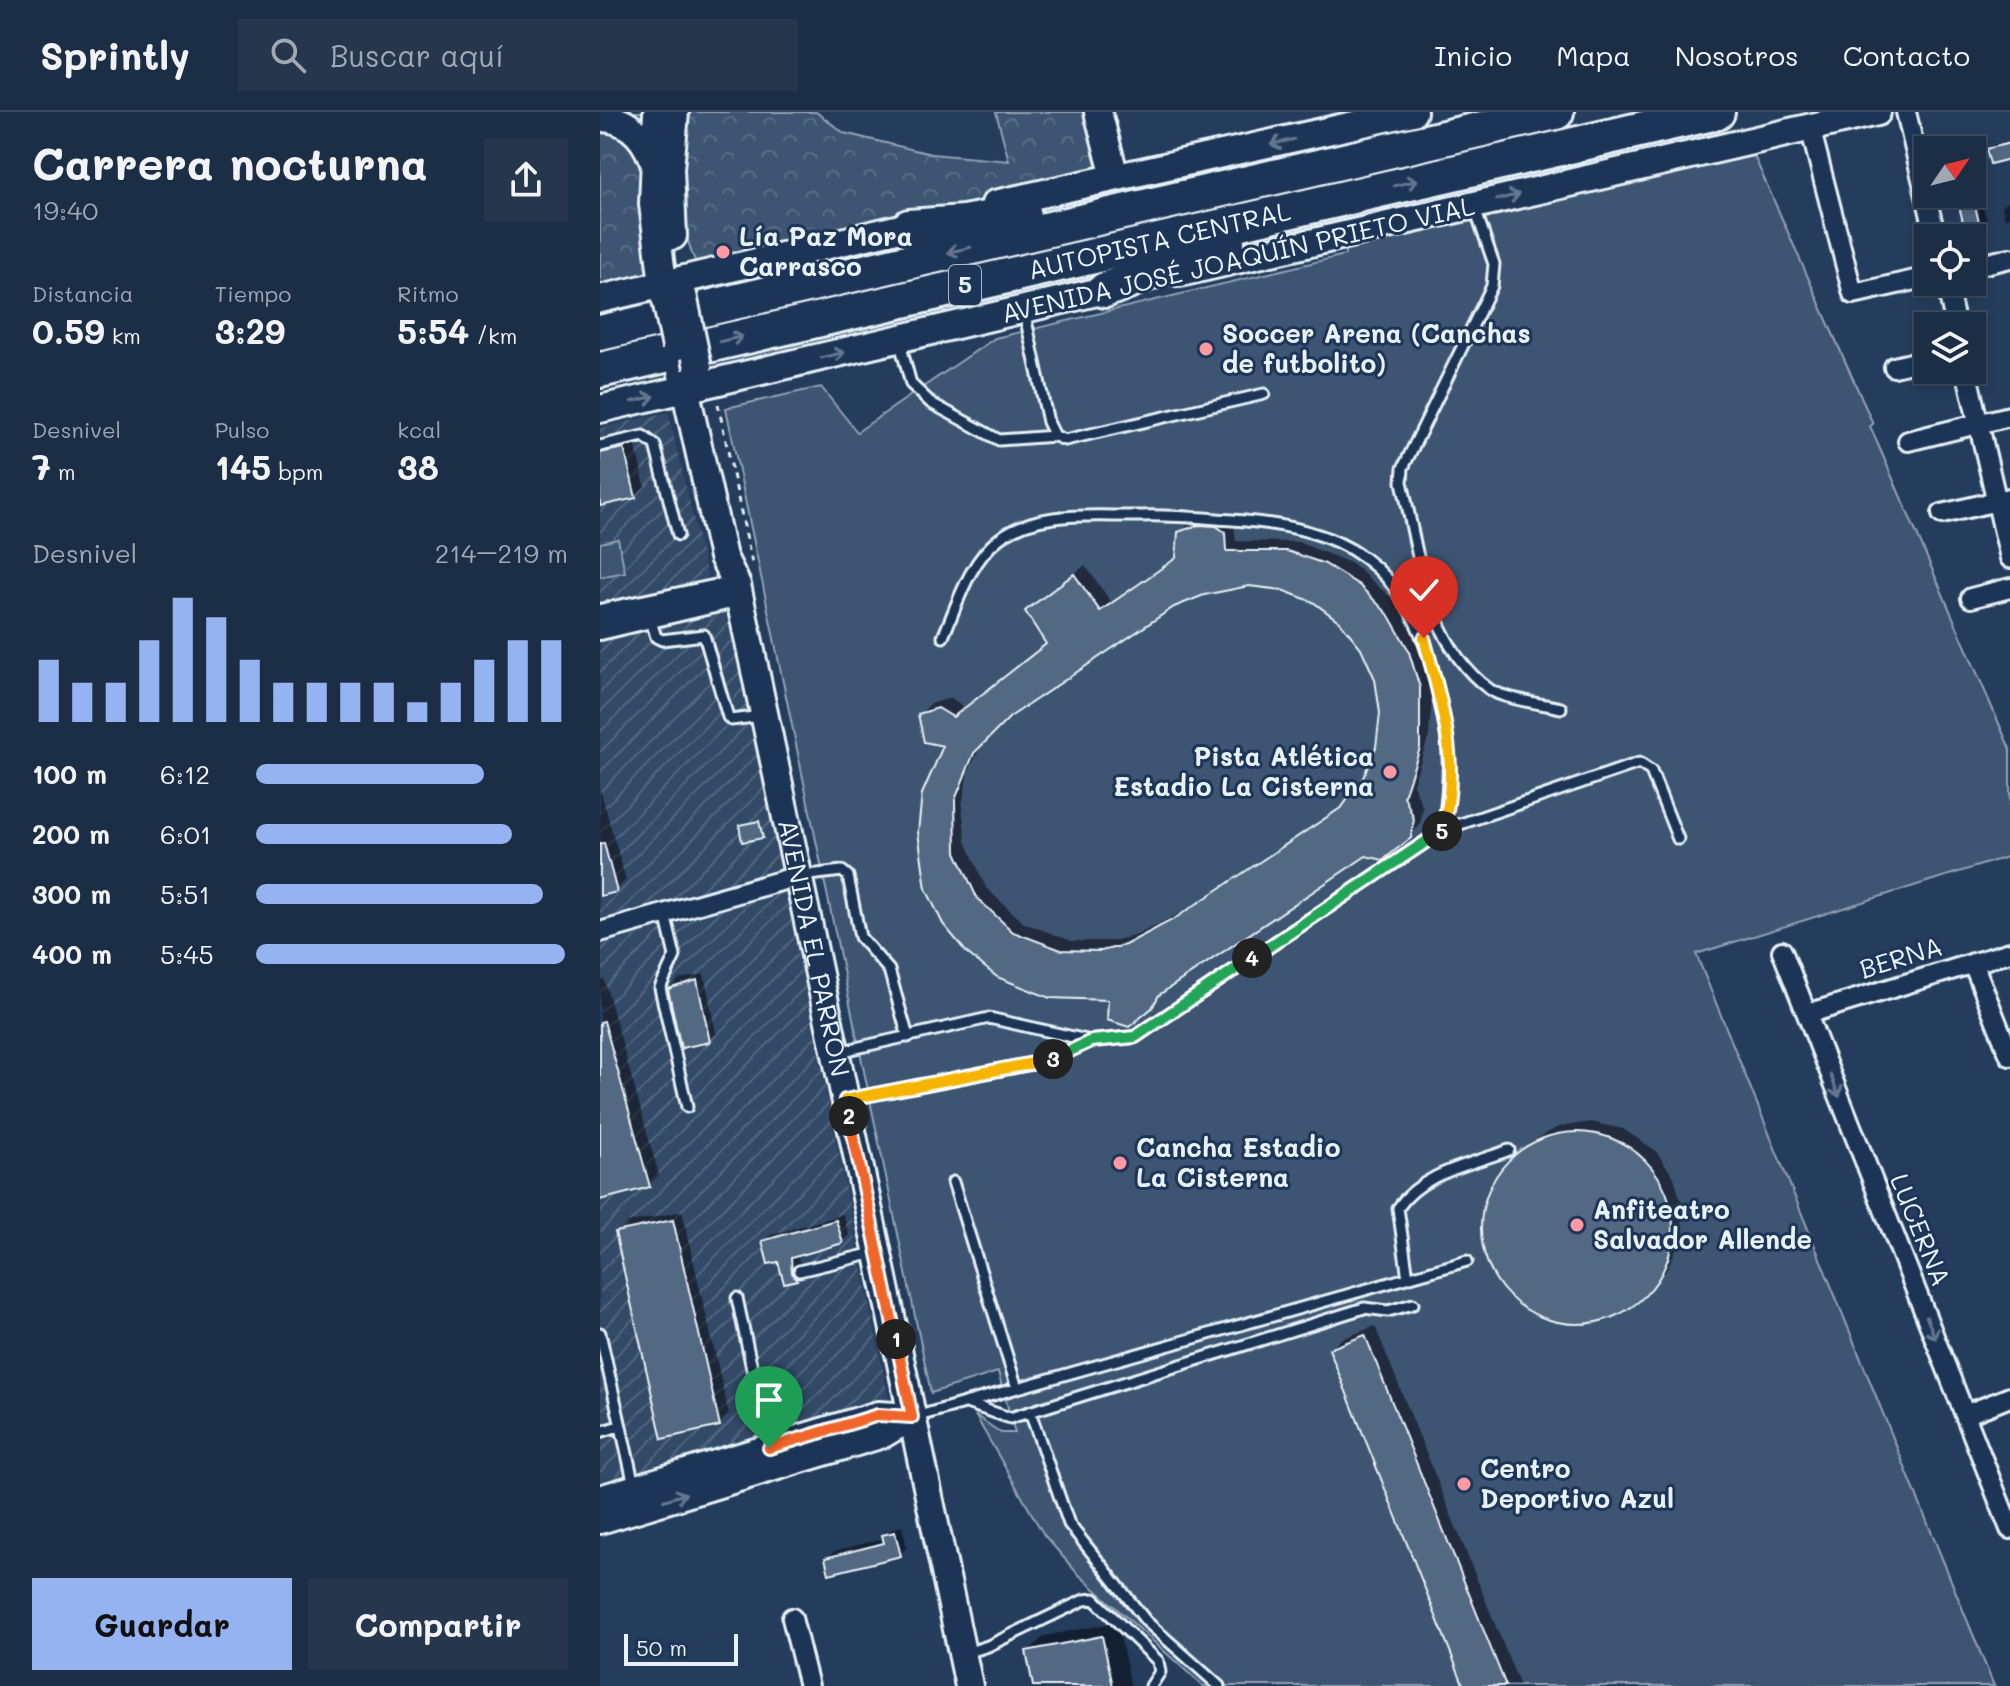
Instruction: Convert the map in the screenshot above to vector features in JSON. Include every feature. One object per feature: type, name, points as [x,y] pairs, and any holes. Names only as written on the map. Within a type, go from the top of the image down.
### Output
[{"type":"highway","name":"AUTOPISTA CENTRAL","points":[[600,333],[1556,112]]},
{"type":"highway","name":"AUTOPISTA CENTRAL","points":[[600,370],[1717,112]]},
{"type":"highway","points":[[909,227],[984,221],[1105,194],[1253,182]]},
{"type":"highway","points":[[1105,290],[1330,200]]},
{"type":"main road","name":"AVENIDA EL PARRÓN","points":[[657,112],[652,158],[653,215],[692,378],[723,557],[738,591],[969,1686]]},
{"type":"main road","name":"AVENIDA EL PARRÓN","points":[[673,290],[671,204],[675,112]]},
{"type":"main road","points":[[1098,112],[1115,177]]},
{"type":"main road","points":[[600,299],[673,290],[1054,189],[1182,165],[1413,112]]},
{"type":"main road","name":"AVENIDA JOSÉ JOAQUÍN PRIETO VIAL","points":[[600,409],[692,378],[899,339],[1877,112]]},
{"type":"main road","points":[[600,118],[618,120],[633,130],[652,158]]},
{"type":"main road","points":[[600,1499],[878,1415],[912,1417]]},
{"type":"main road","points":[[600,1520],[883,1434],[912,1417]]},
{"type":"street","points":[[1906,112],[1933,224]]},
{"type":"street","points":[[1810,127],[1853,294],[1914,280]]},
{"type":"street","points":[[1986,264],[2010,258]]},
{"type":"street","points":[[1894,367],[1914,362]]},
{"type":"street","points":[[1969,384],[2004,500],[2010,558]]},
{"type":"street","points":[[1908,441],[2010,416]]},
{"type":"street","points":[[1942,514],[2004,500]]},
{"type":"street","points":[[1971,598],[2010,588]]},
{"type":"street","points":[[600,614],[738,591]]},
{"type":"street","points":[[600,630],[738,591]]},
{"type":"street","points":[[600,932],[798,876]]},
{"type":"street","name":"LUCERNA","points":[[1782,951],[2010,1529]]},
{"type":"street","name":"BERNA","points":[[1807,1014],[2010,952]]},
{"type":"street","points":[[1973,963],[2010,1056]]},
{"type":"street","points":[[1965,1415],[2010,1397]]},
{"type":"street","points":[[792,1618],[809,1686]]},
{"type":"lane","points":[[1474,205],[1494,264],[1492,286],[1403,468],[1402,482],[1437,623],[1460,657],[1491,691],[1561,708]]},
{"type":"lane","points":[[1023,310],[1048,422],[1055,436]]},
{"type":"lane","points":[[899,339],[911,384],[931,403],[999,440],[1055,436],[1065,440],[1264,394]]},
{"type":"lane","points":[[600,446],[643,436],[655,445],[678,535]]},
{"type":"lane","points":[[943,637],[979,559],[1009,532],[1041,519],[1165,515],[1271,522],[1321,533],[1353,549],[1381,572],[1403,597],[1424,638],[1448,727],[1451,775],[1443,830]]},
{"type":"lane","points":[[650,617],[653,631],[662,640],[699,634],[708,640],[724,708],[731,720],[764,716]]},
{"type":"lane","points":[[835,1052],[989,1018],[1091,1041],[1135,1037],[1443,830],[1639,763],[1651,771],[1678,839]]},
{"type":"lane","points":[[798,876],[842,871],[848,876],[860,937],[889,970],[908,1037]]},
{"type":"lane","points":[[665,914],[675,956],[660,988],[687,1107]]},
{"type":"lane","points":[[845,1100],[1048,1061],[1091,1041]]},
{"type":"lane","points":[[1408,1278],[1398,1208],[1409,1192],[1422,1182],[1509,1150]]},
{"type":"lane","points":[[953,1182],[1017,1388]]},
{"type":"lane","points":[[799,1271],[878,1253]]},
{"type":"lane","points":[[912,1417],[969,1404],[1467,1261]]},
{"type":"lane","points":[[737,1298],[769,1448]]},
{"type":"lane","points":[[969,1404],[1010,1418],[1364,1308],[1388,1311],[1413,1304]]},
{"type":"lane","points":[[600,1333],[635,1488]]},
{"type":"lane","points":[[1030,1412],[1069,1524],[1146,1621],[1219,1686]]},
{"type":"lane","points":[[600,1432],[619,1426]]},
{"type":"lane","points":[[962,1654],[988,1646],[1084,1600],[1094,1599],[1158,1661],[1160,1672],[1151,1686]]},
{"type":"shaded area","points":[[668,412],[708,580],[728,611],[890,1405],[600,1493],[600,428]]},
{"type":"green space","points":[[600,112],[647,112],[641,155],[649,267],[641,280],[600,289]]},
{"type":"green space","points":[[688,112],[816,112],[844,133],[931,154],[1009,161],[996,112],[1085,112],[1098,161],[1091,175],[700,269],[692,254],[684,215],[683,171]]},
{"type":"green space","points":[[1748,152],[1755,158],[1873,424],[1870,426],[2010,749],[2010,856],[1696,954],[1994,1686],[1203,1686],[1077,1573],[1044,1535],[975,1415],[1001,1433],[1015,1433],[998,1372],[931,1393],[726,408],[821,387],[857,432],[995,338],[1345,255],[1345,249]]},
{"type":"green space","points":[[618,539],[625,572],[600,577],[600,543]]},
{"type":"building","points":[[2010,143],[2010,159],[1990,164],[1986,149]]},
{"type":"building","points":[[1960,208],[1976,208],[1980,224],[1964,224]]},
{"type":"building","points":[[624,448],[636,498],[600,506],[600,453]]},
{"type":"building","name":"Pista Atlética Estadio La Cisterna","points":[[1198,525],[1216,526],[1225,532],[1226,551],[1287,551],[1325,564],[1359,585],[1388,614],[1408,649],[1420,688],[1420,748],[1404,796],[1414,819],[1411,838],[1383,860],[1366,856],[1159,995],[1152,1008],[1129,1027],[1107,1020],[1108,1000],[1050,998],[997,977],[967,953],[943,924],[926,889],[918,832],[922,794],[943,746],[924,742],[918,714],[938,708],[953,717],[1046,644],[1025,611],[1074,574],[1100,611],[1176,558],[1178,532]],"holes":[[[1249,586],[1282,590],[1313,602],[1340,622],[1361,648],[1375,679],[1380,713],[1376,747],[1363,778],[1342,807],[1174,919],[1125,945],[1101,951],[1061,950],[1013,932],[977,898],[956,852],[955,800],[974,753],[1010,717],[1174,607],[1204,595]]]},
{"type":"building","points":[[759,821],[763,838],[742,842],[739,825]]},
{"type":"building","points":[[604,843],[617,892],[600,896],[600,844]]},
{"type":"building","points":[[697,980],[710,1042],[681,1048],[668,989]]},
{"type":"building","points":[[604,1021],[650,1187],[600,1200],[600,1022]]},
{"type":"building","name":"Anfiteatro Salvador Allende","points":[[1577,1132],[1614,1140],[1645,1160],[1665,1191],[1673,1228],[1665,1265],[1645,1296],[1614,1316],[1577,1324],[1540,1316],[1509,1296],[1489,1265],[1481,1228],[1489,1191],[1509,1160],[1540,1140]]},
{"type":"building","points":[[673,1220],[720,1426],[662,1439],[615,1232]]},
{"type":"building","points":[[836,1220],[843,1243],[791,1258],[792,1273],[797,1280],[784,1283],[778,1262],[768,1264],[762,1241]]},
{"type":"building","points":[[1365,1335],[1506,1686],[1464,1686],[1329,1349]]},
{"type":"building","points":[[895,1532],[901,1556],[829,1574],[825,1558],[884,1543],[882,1535]]},
{"type":"building","points":[[1102,1636],[1113,1686],[1033,1686],[1026,1651]]},
{"type":"place","name":"Lía Paz Mora Carrasco","points":[[723,252]]},
{"type":"place","name":"Soccer Arena (Canchas de futbolito)","points":[[1206,349]]},
{"type":"place","name":"Pista Atlética Estadio La Cisterna","points":[[1390,772]]},
{"type":"place","name":"Cancha Estadio La Cisterna","points":[[1120,1163]]},
{"type":"place","name":"Anfiteatro Salvador Allende","points":[[1577,1225]]},
{"type":"place","name":"Centro Deportivo Azul","points":[[1464,1484]]},
{"type":"route","points":[[769,1448],[878,1415],[912,1417],[845,1100],[1048,1061],[1091,1041],[1135,1037],[1443,830],[1451,775],[1448,727],[1424,638]]}]
